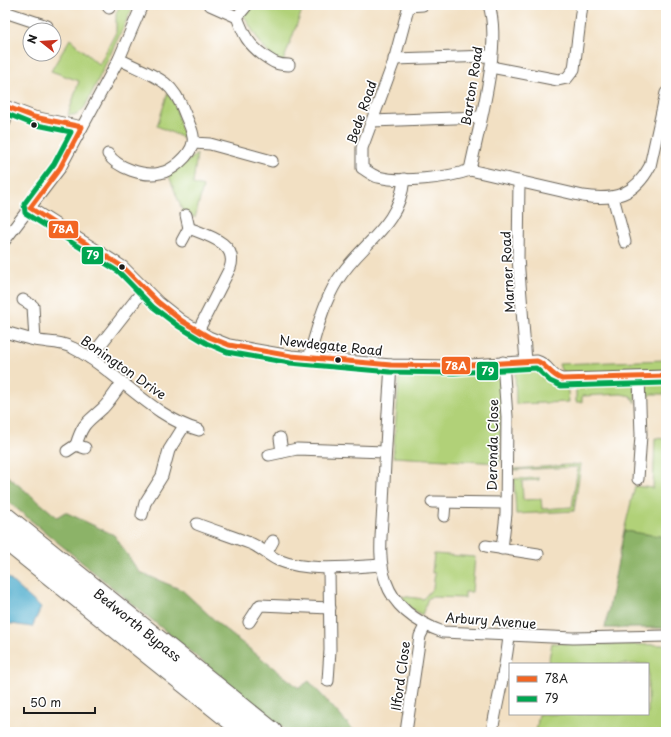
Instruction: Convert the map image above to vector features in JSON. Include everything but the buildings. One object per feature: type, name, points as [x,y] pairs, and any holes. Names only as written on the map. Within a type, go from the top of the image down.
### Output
[{"type":"highway","name":"Bedworth Bypass","points":[[5,517],[272,732]]},
{"type":"highway","name":"Bedworth Bypass","points":[[5,539],[246,732]]},
{"type":"street","points":[[5,240],[60,168],[119,59],[142,5]]},
{"type":"street","points":[[210,5],[237,17],[241,29],[253,48],[277,65],[289,65]]},
{"type":"street","points":[[237,17],[247,5]]},
{"type":"street","points":[[408,5],[423,5]]},
{"type":"street","name":"Bede Road","points":[[408,5],[394,59],[362,148],[362,168],[377,177],[404,179],[447,176],[470,170]]},
{"type":"street","name":"Barton Road","points":[[470,170],[491,68],[493,30],[489,5]]},
{"type":"street","points":[[491,68],[558,80],[567,78],[574,69],[582,5]]},
{"type":"street","points":[[5,12],[35,22]]},
{"type":"street","points":[[394,59],[491,56]]},
{"type":"street","points":[[108,154],[112,160],[130,170],[153,174],[161,173],[170,169],[182,159],[193,143],[192,132],[172,89],[156,78],[119,59]]},
{"type":"street","points":[[470,170],[591,197],[613,197],[630,190],[644,177],[650,166],[661,144],[666,93]]},
{"type":"street","points":[[5,122],[7,107],[34,117],[82,127]]},
{"type":"street","points":[[372,121],[481,117]]},
{"type":"street","points":[[193,143],[217,146],[272,161]]},
{"type":"street","points":[[310,359],[311,350],[328,296],[351,262],[384,228],[398,208],[404,179]]},
{"type":"street","name":"Marner Road","points":[[519,181],[518,258],[526,362]]},
{"type":"street","points":[[613,197],[625,242]]},
{"type":"street","name":"Newdegate Road","points":[[30,208],[123,267],[170,312],[198,331],[229,345],[310,359],[390,365],[454,366],[503,362],[542,362],[553,375],[562,379],[639,378],[666,376]]},
{"type":"street","points":[[182,241],[189,228],[186,215]]},
{"type":"street","points":[[189,228],[215,238],[226,246],[232,260],[230,268],[198,331]]},
{"type":"street","points":[[90,358],[145,288]]},
{"type":"street","points":[[23,300],[33,306],[35,340]]},
{"type":"street","name":"Bonington Drive","points":[[5,332],[35,340],[64,344],[90,358],[122,384],[184,426],[199,430]]},
{"type":"street","name":"Deronda Close","points":[[502,549],[506,503],[507,417],[503,362]]},
{"type":"street","name":"Arbury Avenue","points":[[390,365],[380,551],[386,583],[397,603],[425,626],[443,632],[572,638],[666,636]]},
{"type":"street","points":[[638,479],[641,435],[639,378]]},
{"type":"street","points":[[67,451],[81,446],[81,430],[87,421],[103,408],[122,384]]},
{"type":"street","points":[[142,515],[141,501],[162,476],[169,450],[184,426]]},
{"type":"street","points":[[280,438],[282,452]]},
{"type":"street","points":[[269,455],[297,449],[385,452]]},
{"type":"street","name":"Deronda Close","points":[[432,502],[506,503]]},
{"type":"street","points":[[444,516],[445,503]]},
{"type":"street","points":[[197,524],[236,538],[267,552],[277,560],[290,563],[329,569],[382,565]]},
{"type":"street","points":[[267,552],[273,541]]},
{"type":"street","points":[[486,546],[538,554]]},
{"type":"street","points":[[328,681],[330,650],[329,569]]},
{"type":"street","points":[[249,622],[260,605],[330,608]]},
{"type":"street","name":"Ilford Close","points":[[406,732],[420,636],[425,626]]},
{"type":"street","points":[[492,732],[498,694],[506,668],[509,636]]},
{"type":"green space","points":[[120,5],[134,5],[85,107],[77,115],[68,115],[79,81],[51,71],[56,62],[62,62],[62,52],[70,39],[99,65],[116,32],[116,13]]},
{"type":"green space","points":[[242,5],[304,5],[283,62],[270,55],[258,40],[240,9]]},
{"type":"green space","points":[[168,93],[175,105],[184,138],[157,126]]},
{"type":"green space","points":[[197,154],[193,184],[203,187],[195,218],[190,214],[184,215],[169,176]]},
{"type":"green space","points":[[666,360],[666,370],[568,374],[561,370],[559,364]]},
{"type":"green space","points":[[494,367],[499,372],[501,380],[500,463],[393,457],[399,380],[401,376],[407,372]]},
{"type":"green space","points":[[518,367],[536,367],[567,384],[569,402],[516,404],[515,370]]},
{"type":"green space","points":[[651,381],[666,381],[666,394],[651,394],[647,398],[646,386]]},
{"type":"green space","points":[[631,383],[635,387],[635,403],[631,396],[621,394],[582,396],[582,402],[576,402],[576,387],[580,385]]},
{"type":"green space","points":[[655,438],[666,439],[666,537],[624,531],[635,486],[653,488]]},
{"type":"green space","points":[[581,464],[574,511],[516,514],[514,479],[539,478],[539,480],[522,481],[523,500],[541,499],[542,509],[572,507],[578,467],[514,469]]},
{"type":"green space","points":[[5,474],[57,517],[65,512],[114,535],[139,572],[182,590],[222,627],[299,688],[309,681],[355,732],[288,732],[5,499]]},
{"type":"green space","points":[[624,531],[666,537],[666,628],[605,628]]},
{"type":"green space","points":[[434,554],[475,557],[472,592],[465,592],[465,598],[428,598],[422,615],[411,608],[401,596],[423,599],[433,588],[435,573],[432,573]]},
{"type":"green space","points":[[552,643],[666,645],[666,732],[536,732],[539,715],[649,715],[649,663],[548,663]]},
{"type":"water","points":[[5,575],[41,608],[32,627],[5,623]]},
{"type":"transit line","name":"78A","points":[[5,106],[34,117],[82,127],[60,168],[30,208],[123,267],[158,302],[182,321],[209,337],[229,345],[291,356],[391,365],[454,366],[537,361],[544,365],[558,378],[562,379],[666,376]]},
{"type":"transit line","name":"79","points":[[5,113],[32,124],[71,132],[54,164],[24,204],[25,213],[119,272],[153,307],[178,326],[206,343],[227,352],[290,363],[390,372],[454,373],[536,368],[550,381],[561,386],[666,383]]}]
